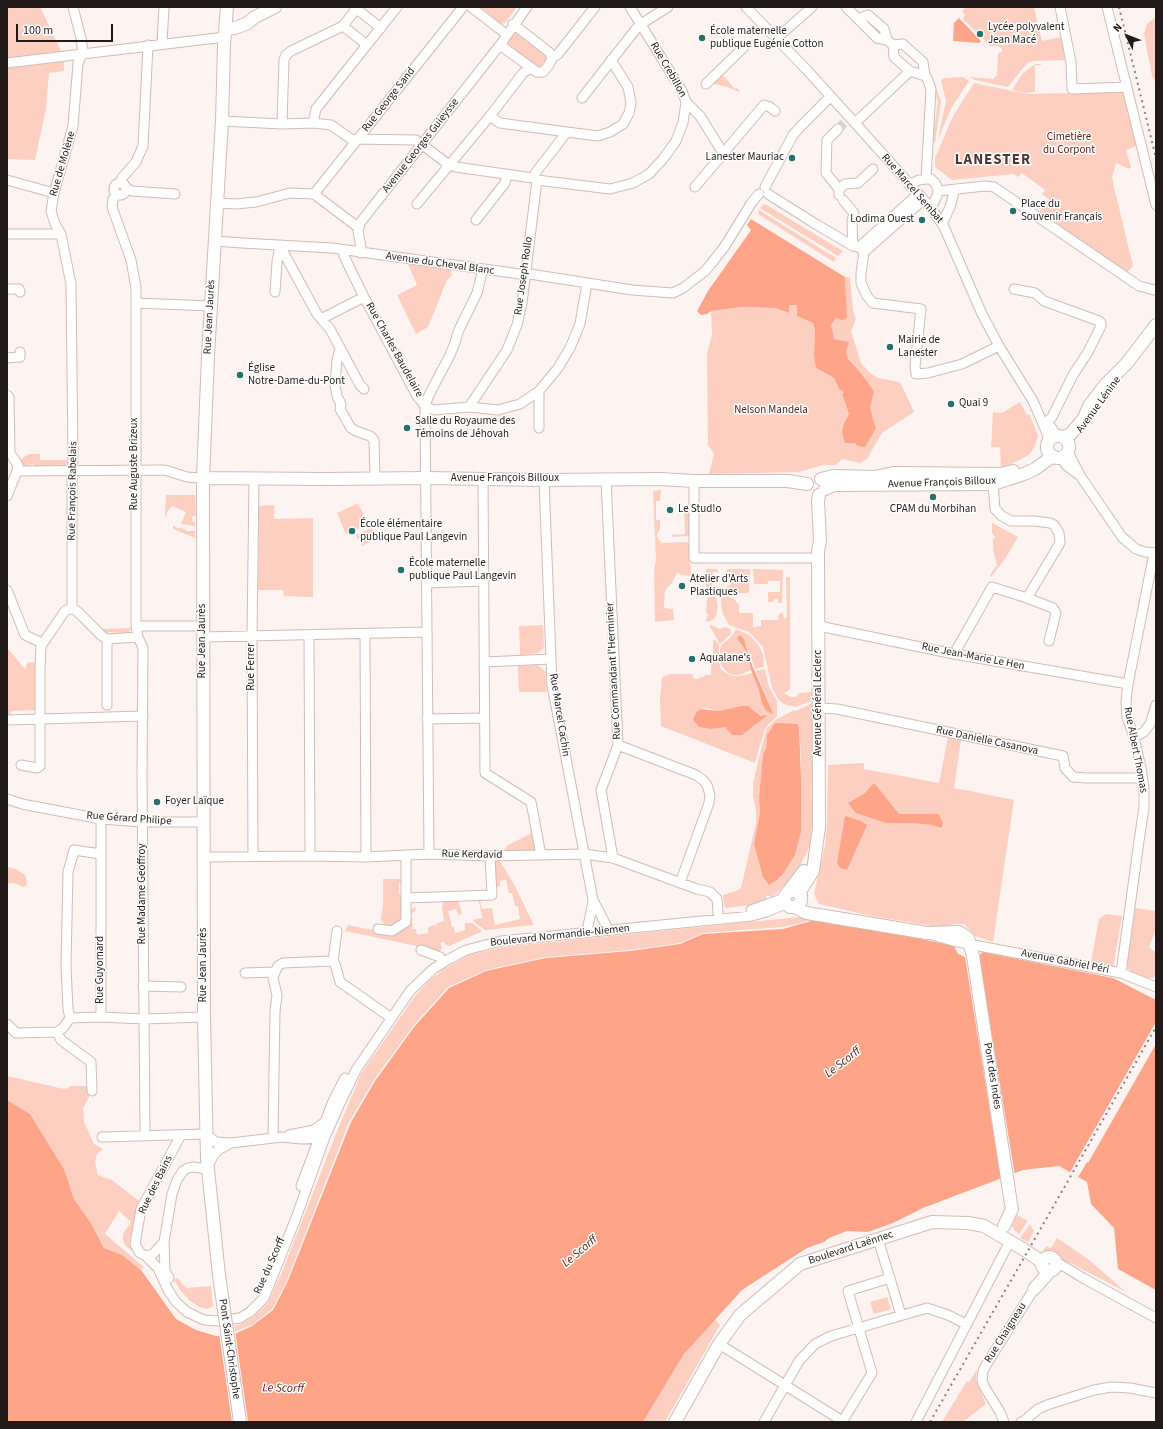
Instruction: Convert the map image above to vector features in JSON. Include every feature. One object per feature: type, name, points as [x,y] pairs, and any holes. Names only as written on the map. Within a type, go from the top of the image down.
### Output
[{"type":"main road","points":[[225,33],[246,24],[255,17],[276,7]]},
{"type":"main road","points":[[227,10],[241,18],[255,17]]},
{"type":"main road","name":"Rue Jean Jaurès","points":[[219,1275],[207,1169],[206,1134],[204,1017],[203,478],[227,10]]},
{"type":"main road","points":[[1106,384],[1156,315]]},
{"type":"main road","name":"Avenue Lénine","points":[[1058,447],[1075,438],[1156,325]]},
{"type":"main road","name":"Avenue Lénine","points":[[1058,447],[1084,418],[1089,406],[1106,384],[1127,364]]},
{"type":"main road","name":"Avenue François Billoux","points":[[819,489],[833,476],[875,476],[893,473],[1000,474],[1030,465],[1058,447]]},
{"type":"main road","name":"Avenue François Billoux","points":[[819,489],[834,485],[993,484],[1024,474],[1042,465],[1058,447]]},
{"type":"main road","points":[[993,484],[1000,474]]},
{"type":"main road","name":"Avenue François Billoux","points":[[203,478],[427,478],[544,480],[660,479],[694,481],[787,480],[807,484],[812,478],[819,489]]},
{"type":"main road","name":"Avenue Général Leclerc","points":[[793,899],[815,855],[819,827],[819,626],[818,555],[815,541],[819,489]]},
{"type":"main road","name":"Avenue Gabriel Péri","points":[[793,899],[802,911],[927,933],[959,932],[968,938],[971,943]]},
{"type":"main road","name":"Pont des Indes","points":[[971,943],[1011,1205],[1003,1232]]},
{"type":"main road","name":"Boulevard Laënnec","points":[[675,1422],[719,1344],[740,1315],[800,1264],[932,1222],[968,1223],[1003,1232]]},
{"type":"main road","points":[[1003,1232],[1034,1256],[1049,1264]]},
{"type":"main road","name":"Rue Chaigneau","points":[[1034,1289],[1049,1264]]},
{"type":"main road","name":"Pont Saint-Christophe","points":[[219,1275],[240,1422]]},
{"type":"street","points":[[73,7],[81,38],[83,53]]},
{"type":"street","points":[[162,43],[164,7]]},
{"type":"street","points":[[313,124],[316,109],[397,7]]},
{"type":"street","name":"Rue George Sand","points":[[314,194],[463,7]]},
{"type":"street","points":[[471,7],[506,34]]},
{"type":"street","name":"Avenue Georges Guieysse","points":[[359,228],[360,223],[500,45],[506,34],[527,7]]},
{"type":"street","points":[[500,45],[532,69],[537,72],[543,72],[549,65],[552,58],[558,54],[595,7]]},
{"type":"street","name":"Rue Crebillon","points":[[449,165],[507,175],[610,189],[633,183],[649,174],[663,159],[676,141],[683,123],[686,102],[682,90],[630,7]]},
{"type":"street","points":[[582,98],[640,24],[668,7]]},
{"type":"street","name":"Rue Marcel Sembat","points":[[746,7],[777,38],[830,97],[847,123],[885,158],[931,208],[948,234],[982,314],[999,346],[1032,401],[1047,422],[1067,466],[1082,477],[1122,537],[1136,549],[1155,553]]},
{"type":"street","points":[[777,38],[812,7]]},
{"type":"street","points":[[846,7],[877,38],[890,43],[903,44],[915,54],[923,62],[925,76]]},
{"type":"street","points":[[1060,7],[1071,62],[1072,88],[1127,87]]},
{"type":"street","points":[[1107,7],[1156,205]]},
{"type":"street","points":[[282,124],[284,60],[286,55],[291,51],[343,26],[355,8],[380,28]]},
{"type":"street","points":[[514,24],[549,52],[552,58]]},
{"type":"street","points":[[343,26],[367,45]]},
{"type":"street","points":[[7,63],[148,46],[225,33]]},
{"type":"street","points":[[890,43],[894,57],[910,71],[928,78],[931,89],[926,179]]},
{"type":"street","points":[[148,46],[143,146],[136,162],[122,178],[123,185],[132,190],[175,194]]},
{"type":"street","points":[[706,84],[744,47]]},
{"type":"street","name":"Rue de Molène","points":[[72,296],[61,234],[55,224],[51,211],[54,193],[73,126],[76,104],[78,63],[83,53]]},
{"type":"street","points":[[490,116],[500,122],[567,132],[598,136],[610,132],[623,124],[629,113],[631,103],[628,87],[611,60]]},
{"type":"street","points":[[417,204],[490,116],[523,73],[532,69]]},
{"type":"street","points":[[910,71],[827,140],[826,173],[854,213],[852,221],[859,248],[861,283],[867,296],[873,303],[921,309],[915,366],[916,374],[928,374],[962,364],[999,346]]},
{"type":"street","points":[[830,97],[793,135],[764,192],[814,223],[859,248]]},
{"type":"street","points":[[686,102],[700,116],[723,153]]},
{"type":"street","points":[[695,187],[764,105],[775,111]]},
{"type":"street","points":[[222,121],[331,125],[351,139],[416,140],[449,165]]},
{"type":"street","points":[[535,179],[536,172],[567,132]]},
{"type":"street","points":[[840,195],[845,184],[858,183],[885,158]]},
{"type":"street","points":[[476,220],[505,183],[507,175]]},
{"type":"street","name":"Rue Joseph Rollo","points":[[469,407],[507,350],[517,325],[522,303],[535,179]]},
{"type":"street","points":[[909,184],[926,179],[931,179],[936,184],[938,190],[937,196],[931,208]]},
{"type":"street","points":[[7,180],[54,193]]},
{"type":"street","name":"Rue Auguste Brizeux","points":[[123,185],[116,184],[114,187],[116,194],[112,207],[131,260],[136,288],[136,626]]},
{"type":"street","points":[[938,190],[985,186],[994,187],[1139,286],[1154,290],[1156,289]]},
{"type":"street","points":[[942,224],[950,207],[955,189]]},
{"type":"street","name":"Avenue du Cheval Blanc","points":[[215,241],[332,248],[360,253],[530,274],[665,294],[679,291],[705,271],[725,246],[752,202],[764,192]]},
{"type":"street","points":[[217,203],[236,204],[256,202],[290,193],[314,194],[359,228],[358,236],[361,248],[360,253]]},
{"type":"street","points":[[859,248],[920,197]]},
{"type":"street","points":[[7,234],[61,234]]},
{"type":"street","points":[[275,292],[277,262],[280,246]]},
{"type":"street","points":[[280,246],[317,314],[330,329],[340,349],[348,360],[360,386],[364,389]]},
{"type":"street","name":"Rue Charles Baudelaire","points":[[344,250],[344,256],[364,297],[417,396],[425,406],[427,478],[427,719],[429,854]]},
{"type":"street","points":[[483,269],[477,293],[458,332],[450,355],[429,395],[425,406],[434,410],[469,407],[498,410],[520,404],[539,391],[558,368],[570,348],[580,324],[587,283]]},
{"type":"street","points":[[7,288],[19,288],[20,292]]},
{"type":"street","points":[[1014,289],[1035,293],[1044,301],[1101,323],[1101,326],[1088,352],[1073,375],[1052,417],[1047,422]]},
{"type":"street","name":"Rue François Rabelais","points":[[72,296],[72,608]]},
{"type":"street","points":[[321,319],[364,297]]},
{"type":"street","points":[[136,303],[211,306]]},
{"type":"street","points":[[340,349],[337,360],[335,385],[337,396],[341,404],[340,409],[351,428],[370,436],[374,440],[375,479]]},
{"type":"street","points":[[7,358],[20,357],[20,352]]},
{"type":"street","points":[[539,391],[539,428]]},
{"type":"street","points":[[7,395],[9,397],[10,453],[18,465],[7,496]]},
{"type":"street","name":"Rue Marcel Sembat","points":[[1032,401],[1046,430],[1058,447]]},
{"type":"street","points":[[17,471],[165,470],[187,477],[203,478]]},
{"type":"street","name":"Rue Ferrer","points":[[253,856],[252,637],[254,478]]},
{"type":"street","points":[[483,479],[485,773],[531,802],[541,855]]},
{"type":"street","name":"Rue Commandant l'Herminier","points":[[606,479],[618,745],[601,790],[613,858]]},
{"type":"street","name":"Rue Marcel Cachin","points":[[544,480],[552,685],[593,900],[592,912],[588,926]]},
{"type":"street","points":[[694,481],[694,558],[818,555]]},
{"type":"street","points":[[993,484],[995,508],[1002,516],[1011,521],[1050,523],[1054,525],[1059,533],[1060,543],[1027,598]]},
{"type":"street","name":"Rue Albert Thomas","points":[[1121,973],[1144,807],[1144,789],[1134,737],[1127,718],[1126,701],[1128,684],[1155,553]]},
{"type":"street","points":[[427,582],[484,581]]},
{"type":"street","points":[[954,654],[992,587],[1053,608],[1056,612],[1049,641]]},
{"type":"street","points":[[7,590],[25,635],[42,643]]},
{"type":"street","points":[[21,765],[37,768],[40,766],[40,668],[42,643],[65,611],[72,608],[78,612],[102,636],[107,639],[138,637]]},
{"type":"street","points":[[136,626],[252,637],[427,632]]},
{"type":"street","name":"Rue Madame Geoffroy","points":[[136,626],[138,637],[143,648],[143,986],[145,1135]]},
{"type":"street","name":"Rue Jean-Marie Le Hen","points":[[819,626],[954,654],[1128,684]]},
{"type":"street","points":[[365,634],[366,856]]},
{"type":"street","points":[[309,635],[310,856]]},
{"type":"street","points":[[107,639],[107,705]]},
{"type":"street","points":[[484,662],[551,659]]},
{"type":"street","points":[[1134,737],[1144,732],[1150,724],[1156,705]]},
{"type":"street","name":"Rue Danielle Casanova","points":[[820,708],[837,709],[1063,756],[1065,768],[1073,777],[1142,778]]},
{"type":"street","points":[[7,720],[143,716]]},
{"type":"street","points":[[427,719],[484,718]]},
{"type":"street","points":[[618,745],[696,775],[707,785],[710,795],[709,803],[680,883]]},
{"type":"street","name":"Rue Gérard Philipe","points":[[7,800],[28,806],[100,819],[143,822],[204,822]]},
{"type":"street","name":"Rue Guyomard","points":[[100,819],[101,1017],[144,1019],[204,1017]]},
{"type":"street","points":[[7,1024],[16,1033],[57,1032],[63,1028],[70,1018],[68,1009],[66,966],[68,872],[74,850],[100,854]]},
{"type":"street","name":"Rue Kerdavid","points":[[204,857],[429,854],[490,856],[584,854],[613,858],[713,894],[717,899],[718,913]]},
{"type":"street","points":[[378,929],[392,931],[406,922],[406,855]]},
{"type":"street","points":[[407,898],[492,895],[490,856]]},
{"type":"street","name":"Boulevard Normandie-Niemen","points":[[321,1150],[325,1122],[342,1082],[387,1015],[410,984],[422,971],[440,957],[459,947],[482,939],[588,926],[750,910],[793,899]]},
{"type":"street","name":"Boulevard Normandie-Niemen","points":[[322,1138],[356,1070],[405,997],[426,975],[443,962],[457,954],[475,947],[502,941],[752,916],[766,912],[793,899]]},
{"type":"street","name":"Rue Marcel Cachin","points":[[593,900],[606,925]]},
{"type":"street","points":[[338,931],[333,961],[340,982],[387,1015]]},
{"type":"street","name":"Avenue Gabriel Péri","points":[[971,943],[1121,973],[1156,985]]},
{"type":"street","points":[[421,950],[440,957]]},
{"type":"street","points":[[278,1137],[274,1034],[277,995],[273,978],[274,972],[278,966],[283,963],[333,961]]},
{"type":"street","points":[[245,973],[274,972]]},
{"type":"street","points":[[143,986],[181,987]]},
{"type":"street","points":[[70,1018],[101,1017]]},
{"type":"street","points":[[57,1032],[61,1040],[91,1062],[92,1091]]},
{"type":"street","points":[[102,1137],[206,1134],[216,1142],[231,1143],[278,1137],[314,1130],[325,1122]]},
{"type":"street","name":"Rue des Bains","points":[[160,1271],[146,1256],[140,1253],[135,1244],[141,1209],[182,1135]]},
{"type":"street","points":[[278,1137],[301,1139],[322,1138]]},
{"type":"street","name":"Rue du Scorff","points":[[207,1169],[188,1168],[180,1175],[172,1194],[164,1242],[165,1271],[172,1286],[181,1299],[190,1308],[206,1314],[218,1315],[239,1312],[246,1308],[260,1294],[273,1264],[312,1156],[322,1138]]},
{"type":"street","points":[[301,1139],[312,1156]]},
{"type":"street","points":[[207,1169],[213,1156],[218,1150],[231,1143]]},
{"type":"street","name":"Rue du Scorff","points":[[160,1271],[168,1290],[176,1302],[194,1316],[204,1320],[218,1321],[240,1318],[250,1312],[264,1298],[321,1150]]},
{"type":"street","points":[[916,1422],[966,1324],[1003,1232]]},
{"type":"street","points":[[878,1239],[901,1315]]},
{"type":"street","points":[[146,1256],[153,1254],[164,1242]]},
{"type":"street","points":[[1049,1264],[1092,1282],[1156,1318]]},
{"type":"street","points":[[719,1344],[843,1422],[872,1373],[848,1291],[890,1278]]},
{"type":"street","name":"Rue Chaigneau","points":[[1004,1422],[1000,1412],[982,1381],[984,1371],[986,1365],[1034,1289]]},
{"type":"street","points":[[764,1422],[799,1361],[815,1344],[831,1336],[927,1308],[948,1315],[966,1324]]},
{"type":"street","points":[[1021,1422],[1038,1409],[1047,1405],[1094,1390],[1111,1387],[1130,1388],[1156,1393]]},
{"type":"green space","points":[[7,7],[40,7],[64,57],[64,71],[49,73],[46,109],[35,160],[7,159]]},
{"type":"green space","points":[[480,7],[517,7],[506,22],[501,24]]},
{"type":"green space","points":[[966,7],[1034,7],[1042,41],[1062,37],[1066,60],[1029,62],[1008,87],[975,80],[970,77],[993,79],[997,75],[998,53],[1001,52],[1002,49],[998,46],[990,46],[963,19],[965,15],[962,11]]},
{"type":"green space","points":[[1156,17],[1156,84],[1152,76],[1144,34],[1147,24]]},
{"type":"green space","points":[[516,33],[546,55],[547,59],[540,68],[510,47],[508,42]]},
{"type":"green space","points":[[1035,64],[1041,65],[1035,65],[1035,92],[1026,93],[1012,90],[1023,73]]},
{"type":"green space","points":[[721,75],[727,78],[726,79],[735,89],[737,88],[740,91],[739,92],[712,83]]},
{"type":"green space","points":[[963,77],[969,81],[952,107],[938,139],[946,101],[941,80],[944,78]]},
{"type":"green space","points":[[932,82],[934,82],[941,101],[935,143],[932,142],[938,102]]},
{"type":"green space","name":"Cimetière du Corpont","points":[[974,83],[1027,94],[1124,92],[1138,145],[1126,150],[1131,167],[1129,169],[1116,163],[1112,178],[1133,266],[1127,272],[1039,212],[1049,199],[1042,194],[1045,190],[1022,173],[1018,177],[1013,174],[952,180],[935,167],[935,158],[953,116]]},
{"type":"green space","points":[[765,204],[843,251],[838,256],[760,208]]},
{"type":"green space","points":[[759,210],[836,258],[834,262],[758,214]]},
{"type":"green space","points":[[408,264],[452,269],[452,275],[447,280],[428,327],[416,334],[397,295],[417,285]]},
{"type":"green space","name":"Nelson Mandela","points":[[845,277],[850,277],[853,310],[856,319],[851,331],[861,363],[869,372],[878,378],[900,382],[914,412],[882,433],[867,459],[860,463],[842,459],[836,465],[823,465],[799,472],[709,474],[714,454],[708,445],[707,354],[712,335],[711,311],[743,307],[775,308],[789,313],[789,305],[797,305],[797,316],[813,323],[815,330],[814,356],[816,368],[834,378],[844,393],[842,394],[849,414],[844,423],[845,443],[855,443],[876,428],[870,408],[874,391],[848,359],[846,352],[834,339],[832,332],[831,325],[836,318],[846,319],[847,317]]},
{"type":"green space","points":[[1020,402],[1027,415],[1030,415],[1038,436],[1035,446],[1029,455],[1007,466],[1001,466],[1000,447],[991,447],[993,412],[1002,413]]},
{"type":"green space","points":[[29,454],[40,454],[40,460],[68,460],[66,468],[36,468],[33,464],[23,467],[18,461]]},
{"type":"green space","points":[[661,490],[660,501],[656,501],[656,520],[660,520],[660,529],[657,534],[658,539],[662,543],[687,542],[689,544],[689,564],[691,565],[691,576],[677,573],[671,584],[665,590],[664,608],[673,609],[674,620],[655,622],[654,571],[656,561],[653,491]]},
{"type":"green space","points":[[166,495],[195,495],[196,516],[192,516],[195,526],[181,524],[186,512],[172,506],[166,517],[165,516]]},
{"type":"green space","points":[[358,503],[368,524],[346,534],[337,513]]},
{"type":"green space","points":[[274,505],[274,519],[313,518],[313,597],[284,596],[283,590],[258,590],[259,506]]},
{"type":"green space","points":[[684,508],[687,508],[689,512],[689,535],[672,537],[672,535],[685,534]]},
{"type":"green space","points":[[992,523],[1018,537],[1005,559],[991,577],[990,575],[997,565],[993,550],[993,538],[995,538],[992,533]]},
{"type":"green space","points":[[173,525],[179,529],[180,527],[187,531],[195,531],[195,538],[173,529]]},
{"type":"green space","points":[[372,528],[377,538],[362,546],[356,535]]},
{"type":"green space","points":[[706,569],[717,569],[719,572],[713,572],[712,585],[722,590],[731,584],[731,572],[726,572],[727,569],[750,569],[749,591],[747,593],[709,593],[706,591]]},
{"type":"green space","points":[[753,569],[783,570],[782,603],[778,603],[778,599],[774,599],[773,602],[768,602],[768,592],[780,592],[780,581],[768,581],[768,584],[755,584],[754,586]]},
{"type":"green space","points":[[786,577],[790,577],[790,690],[784,693],[791,697],[796,697],[799,693],[812,692],[812,699],[807,703],[795,707],[784,704],[778,699],[772,687],[763,647],[749,632],[729,625],[723,614],[721,605],[721,597],[729,597],[734,599],[739,605],[739,613],[753,613],[753,627],[761,626],[761,620],[778,620],[779,614],[783,612],[784,619],[787,617]]},
{"type":"green space","points":[[708,597],[716,597],[718,606],[716,616],[713,620],[707,622],[708,614],[706,613]]},
{"type":"green space","points":[[543,625],[544,648],[538,653],[520,655],[519,626]]},
{"type":"green space","points":[[709,625],[719,629],[725,627],[728,628],[731,630],[731,634],[720,644]]},
{"type":"green space","points":[[131,628],[129,633],[106,632],[101,629]]},
{"type":"green space","points":[[738,630],[749,635],[757,643],[763,654],[764,667],[755,669],[744,639],[741,636],[740,643],[747,653],[751,670],[740,675],[732,675],[728,673],[721,665],[720,650],[722,644],[729,639],[735,631]]},
{"type":"green space","points":[[713,640],[717,641],[719,645],[719,662],[721,670],[732,676],[752,673],[757,682],[766,711],[772,714],[773,713],[756,671],[763,669],[765,670],[769,687],[777,701],[777,716],[766,727],[755,763],[661,726],[660,698],[662,677],[670,674],[692,674],[694,679],[699,679],[705,675],[711,675],[711,664],[713,664]],"holes":[[[706,708],[719,711],[751,708],[762,716],[767,716],[742,735],[732,735],[727,728],[722,727],[701,709]]]},
{"type":"green space","points":[[7,650],[9,650],[25,669],[28,662],[35,663],[36,710],[11,711],[10,717],[7,717]]},
{"type":"green space","points":[[538,665],[545,671],[547,692],[519,692],[518,666]]},
{"type":"green space","points":[[812,703],[812,826],[810,845],[795,875],[777,893],[772,896],[766,896],[765,900],[751,905],[726,908],[724,906],[723,895],[741,888],[756,823],[753,783],[767,728],[774,721],[792,711],[798,710]],"holes":[[[774,724],[798,724],[801,756],[801,833],[795,855],[783,874],[777,880],[754,844],[760,812],[759,797],[763,755],[766,748],[767,735]]]},
{"type":"green space","points":[[948,737],[961,740],[954,788],[1014,800],[993,942],[975,936],[964,924],[932,926],[872,916],[819,904],[814,894],[825,845],[827,824],[828,765],[864,763],[864,769],[939,783]]},
{"type":"green space","points":[[532,833],[536,847],[534,851],[503,851],[508,845]]},
{"type":"green space","points":[[493,861],[500,861],[515,886],[534,925],[485,930],[474,922],[473,920],[482,918],[478,901],[480,901],[482,909],[492,908],[495,925],[520,919],[518,906],[515,906],[512,893],[509,893],[506,880],[500,881],[500,886],[495,887]]},
{"type":"green space","points":[[7,867],[16,869],[25,875],[27,881],[26,886],[23,887],[14,883],[7,884]]},
{"type":"green space","points":[[383,879],[404,879],[404,883],[399,883],[399,894],[404,895],[403,921],[389,930],[381,920],[383,904]]},
{"type":"green space","points":[[456,899],[459,902],[462,914],[458,915],[456,909],[448,911],[455,933],[465,930],[465,923],[472,923],[481,930],[481,932],[449,946],[446,945],[444,941],[440,943],[442,949],[436,953],[421,947],[345,931],[348,925],[393,934],[409,911],[415,907],[416,910],[411,914],[413,929],[416,929],[417,935],[428,933],[429,926],[436,925],[437,923],[444,921],[442,907],[444,901]]},
{"type":"green space","points":[[1135,908],[1156,911],[1156,929],[1149,947],[1156,953],[1156,975],[1153,978],[1147,978],[1132,972],[1127,966]]},
{"type":"green space","points":[[1106,914],[1122,916],[1113,968],[1091,962],[1099,919]]},
{"type":"green space","points":[[809,916],[816,919],[783,927],[703,933],[680,943],[630,950],[546,957],[486,970],[448,987],[413,1026],[374,1080],[349,1122],[286,1283],[272,1309],[252,1325],[235,1331],[234,1326],[253,1317],[268,1303],[282,1272],[361,1074],[415,996],[430,980],[444,969],[468,955],[503,947]]},
{"type":"green space","points":[[7,1076],[64,1089],[70,1086],[89,1086],[89,1097],[83,1108],[84,1122],[94,1144],[103,1149],[97,1154],[95,1162],[98,1175],[112,1180],[139,1201],[129,1243],[133,1252],[125,1245],[123,1240],[123,1234],[131,1222],[119,1211],[105,1234],[144,1267],[141,1270],[122,1255],[104,1248],[91,1223],[74,1199],[64,1169],[30,1114],[7,1100]]},
{"type":"green space","points":[[1017,1215],[1028,1221],[1019,1234],[1012,1226]]},
{"type":"green space","points":[[1030,1224],[1034,1231],[1028,1242],[1020,1238]]},
{"type":"green space","points":[[1057,1238],[1088,1259],[1126,1292],[1043,1251],[1046,1246],[1051,1248]]},
{"type":"green space","points":[[178,1278],[186,1288],[211,1286],[213,1306],[207,1309],[199,1307],[189,1300],[174,1280]]},
{"type":"green space","points":[[887,1297],[891,1309],[874,1314],[870,1302]]},
{"type":"green space","points":[[715,1319],[720,1325],[665,1422],[643,1422],[684,1354]]},
{"type":"green space","points":[[977,1369],[976,1380],[986,1404],[963,1422],[942,1422],[967,1381],[969,1382]]},
{"type":"water","points":[[959,18],[981,41],[979,43],[953,41],[954,23]]},
{"type":"water","points":[[751,219],[845,277],[847,316],[846,319],[841,320],[836,318],[831,325],[834,339],[849,342],[846,352],[848,359],[874,391],[870,408],[876,428],[865,447],[858,446],[855,443],[845,443],[842,432],[844,423],[849,414],[842,394],[844,393],[840,390],[834,378],[816,368],[814,356],[815,330],[813,323],[797,316],[797,305],[789,305],[789,313],[775,308],[743,307],[711,311],[707,314],[701,315],[697,311],[708,291],[751,230],[747,225]]},
{"type":"water","points":[[740,635],[744,639],[752,665],[773,713],[772,714],[766,711],[762,703],[747,653],[737,638]]},
{"type":"water","points":[[748,706],[761,716],[767,716],[742,735],[732,735],[725,727],[711,729],[699,727],[693,720],[696,713],[701,709],[719,711]]},
{"type":"water","points":[[774,724],[798,724],[799,727],[801,833],[795,855],[783,874],[769,885],[763,877],[754,844],[760,812],[759,797],[763,754],[766,748],[767,735]]},
{"type":"water","points":[[874,783],[899,814],[939,814],[943,823],[941,828],[932,825],[914,823],[886,823],[856,813],[848,803],[864,794]]},
{"type":"water","points":[[845,816],[861,821],[867,825],[847,870],[840,868],[837,863]]},
{"type":"water","name":"Le Scorff","points":[[818,919],[954,946],[958,954],[965,957],[979,956],[982,952],[1113,978],[1156,1000],[1156,1290],[1118,1269],[1114,1228],[1091,1204],[1087,1182],[1059,1166],[1023,1170],[923,1208],[893,1223],[868,1232],[847,1231],[829,1238],[824,1242],[807,1248],[742,1290],[684,1354],[643,1422],[7,1422],[7,1100],[30,1114],[64,1169],[74,1199],[91,1223],[104,1248],[122,1255],[141,1270],[176,1319],[196,1330],[216,1336],[237,1333],[252,1326],[273,1310],[287,1283],[351,1122],[375,1081],[414,1027],[449,988],[486,971],[546,958],[630,951],[680,944],[703,934],[783,929]]},
{"type":"pier","points":[[979,956],[1015,1176],[1001,1181],[965,957]]},
{"type":"pier","points":[[1156,1022],[1156,1044],[1088,1163],[1087,1162],[1077,1179],[1069,1174]]},
{"type":"pier","points":[[235,1331],[248,1422],[232,1422],[219,1333]]},
{"type":"tunnel","points":[[838,129],[844,123]]},
{"type":"railway","points":[[1119,7],[1156,158]]},
{"type":"railway","points":[[930,1422],[1156,1027]]},
{"type":"place","name":"Lycée polyvalent Jean Macé","points":[[980,34]]},
{"type":"place","name":"École maternelle publique Eugénie Cotton","points":[[702,38]]},
{"type":"place","name":"Lanester Mauriac","points":[[792,158]]},
{"type":"place","name":"Place du Souvenir Français","points":[[1013,211]]},
{"type":"place","name":"Lodima Ouest","points":[[922,220]]},
{"type":"place","name":"Mairie de Lanester","points":[[890,347]]},
{"type":"place","name":"Église Notre-Dame-du-Pont","points":[[240,375]]},
{"type":"place","name":"Quai 9","points":[[951,404]]},
{"type":"place","name":"Salle du Royaume des Témoins de Jéhovah","points":[[407,428]]},
{"type":"place","name":"CPAM du Morbihan","points":[[933,497]]},
{"type":"place","name":"Le Stud!o","points":[[670,510]]},
{"type":"place","name":"École élémentaire publique Paul Langevin","points":[[352,531]]},
{"type":"place","name":"École maternelle publique Paul Langevin","points":[[401,570]]},
{"type":"place","name":"Atelier d'Arts Plastiques","points":[[682,586]]},
{"type":"place","name":"Aqualane's","points":[[692,659]]},
{"type":"place","name":"Foyer Laïque","points":[[157,802]]},
{"type":"district","name":"LANESTER","points":[[993,161]]}]
